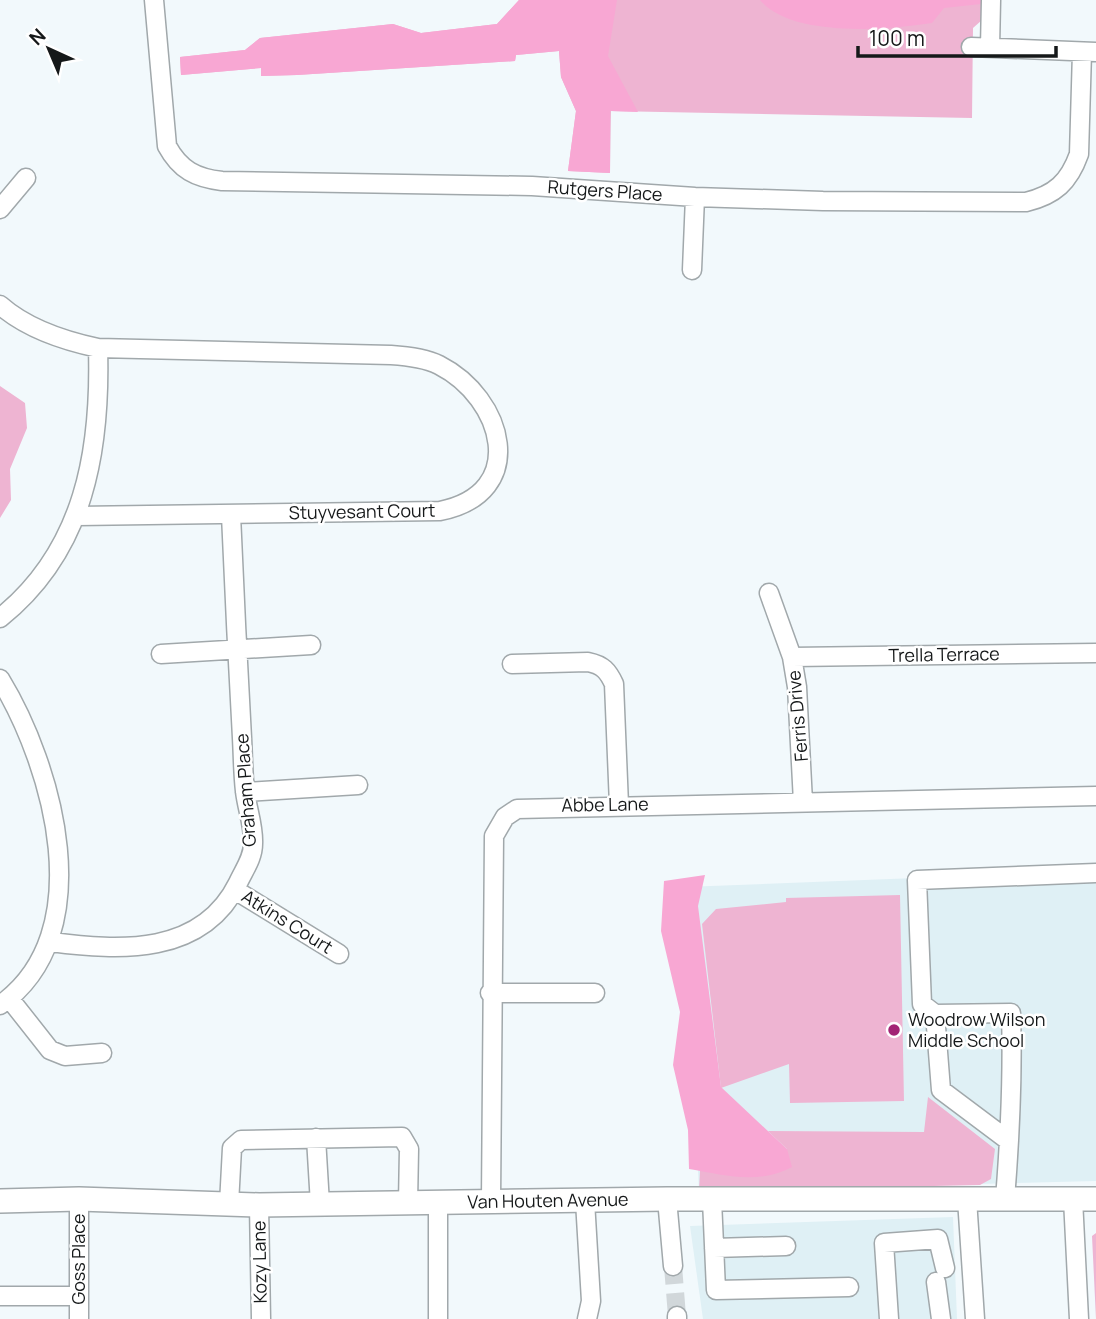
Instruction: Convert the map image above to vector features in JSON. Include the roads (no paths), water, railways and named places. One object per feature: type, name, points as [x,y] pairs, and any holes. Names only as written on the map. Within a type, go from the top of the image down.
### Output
[{"type":"main road","name":"Van Houten Avenue","points":[[0,1201],[79,1199],[259,1205],[667,1199],[1085,1199]]},
{"type":"street","name":"Rutgers Place","points":[[154,0],[163,129],[173,158],[192,175],[222,180],[532,186],[695,197],[1026,202],[1042,198],[1067,180],[1079,154],[1089,52]]},
{"type":"street","points":[[990,48],[991,0]]},
{"type":"street","points":[[971,47],[1089,52]]},
{"type":"street","points":[[0,209],[26,178]]},
{"type":"street","points":[[692,270],[695,197]]},
{"type":"street","name":"Stuyvesant Court","points":[[0,305],[40,329],[75,343],[98,348],[391,355],[422,359],[437,364],[462,381],[487,411],[494,426],[499,455],[497,470],[483,491],[466,504],[440,511],[77,516]]},
{"type":"street","points":[[0,618],[41,576],[77,516],[97,437],[98,348]]},
{"type":"street","name":"Graham Place","points":[[51,942],[98,948],[155,944],[189,933],[220,911],[235,890],[250,859],[253,845],[245,792],[231,515]]},
{"type":"street","name":"Ferris Drive","points":[[769,593],[792,657],[797,687],[803,802]]},
{"type":"street","points":[[161,654],[311,645]]},
{"type":"street","name":"Trella Terrace","points":[[792,657],[1096,653]]},
{"type":"street","points":[[512,664],[588,662],[599,664],[608,671],[614,684],[619,805]]},
{"type":"street","points":[[0,679],[38,758],[51,809],[58,889],[51,942],[44,956],[4,1002],[50,1050],[65,1056],[102,1053]]},
{"type":"street","points":[[245,792],[358,785]]},
{"type":"street","name":"Abbe Lane","points":[[491,1201],[490,993],[491,936],[495,905],[494,836],[496,827],[517,809],[1096,796]]},
{"type":"street","points":[[1005,1199],[1009,1141],[1011,1013],[935,1014],[922,1004],[917,880],[1096,873]]},
{"type":"street","name":"Atkins Court","points":[[235,890],[339,954]]},
{"type":"street","points":[[490,993],[595,993]]},
{"type":"street","points":[[935,1014],[941,1090],[1009,1141]]},
{"type":"street","points":[[229,1204],[232,1148],[241,1140],[402,1137],[409,1149],[408,1203]]},
{"type":"street","points":[[316,1138],[320,1204]]},
{"type":"street","name":"Goss Place","points":[[79,1199],[79,1319]]},
{"type":"street","points":[[667,1199],[673,1266]]},
{"type":"street","points":[[967,1199],[975,1319]]},
{"type":"street","points":[[1079,1319],[1085,1199]]},
{"type":"street","points":[[712,1200],[716,1290],[849,1287]]},
{"type":"street","points":[[585,1201],[591,1301],[587,1319]]},
{"type":"street","points":[[438,1203],[438,1319]]},
{"type":"street","name":"Kozy Lane","points":[[259,1205],[261,1319]]},
{"type":"street","points":[[889,1319],[884,1243],[938,1239],[940,1275],[946,1300],[941,1316]]},
{"type":"street","points":[[714,1248],[786,1245]]},
{"type":"street","points":[[0,1296],[79,1296]]},
{"type":"tunnel","points":[[673,1266],[677,1316]]},
{"type":"place","name":"Woodrow Wilson Middle School","points":[[894,1030]]}]
